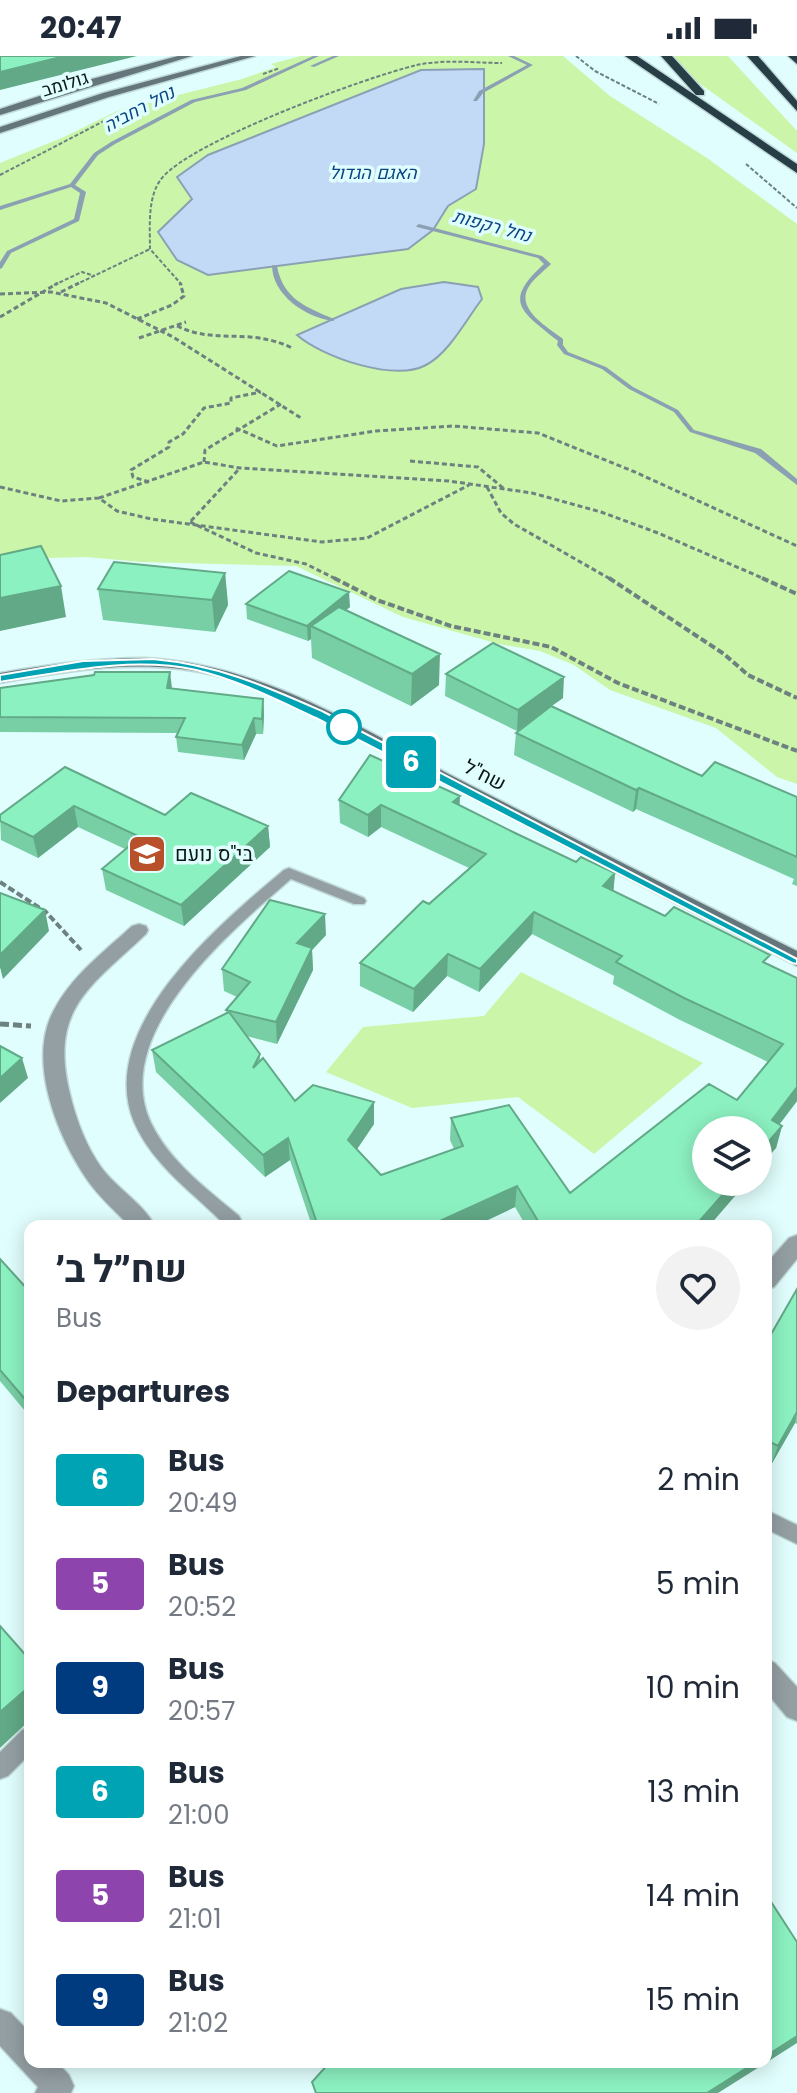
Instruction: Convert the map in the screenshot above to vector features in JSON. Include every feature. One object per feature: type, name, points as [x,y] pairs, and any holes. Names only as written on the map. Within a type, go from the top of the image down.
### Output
[{"type":"highway","points":[[630,56],[797,169]]},
{"type":"highway","points":[[666,56],[731,125]]},
{"type":"highway","points":[[752,56],[797,108]]},
{"type":"main road","name":"גולומב","points":[[0,110],[188,56]]},
{"type":"main road","name":"גולומב","points":[[0,122],[104,88],[233,56]]},
{"type":"main road","points":[[0,130],[106,95],[251,56]]},
{"type":"main road","name":"שח\"ל","points":[[0,678],[83,665],[153,662],[195,667],[230,676],[320,715],[797,959]]},
{"type":"street","points":[[138,1220],[91,1169],[65,1118],[55,1065],[55,1028],[77,990],[139,930]]},
{"type":"street","points":[[772,1273],[797,1244]]},
{"type":"street","points":[[772,1679],[797,1707]]},
{"type":"street","points":[[0,2024],[24,2050]]},
{"type":"street","points":[[41,2068],[60,2091]]},
{"type":"lane","points":[[232,1220],[186,1181],[151,1138],[137,1108],[134,1067],[151,1020],[182,978],[235,919],[289,873],[359,901]]},
{"type":"lane","points":[[772,1522],[797,1535]]},
{"type":"lane","points":[[0,1768],[24,1744]]},
{"type":"path","points":[[576,56],[595,71],[658,104]]},
{"type":"path","points":[[137,319],[172,305],[184,296],[182,285],[150,249],[150,214],[155,190],[174,164],[347,87],[419,64],[502,63]]},
{"type":"path","points":[[257,76],[280,68]]},
{"type":"path","points":[[0,175],[110,118]]},
{"type":"path","points":[[737,156],[797,208]]},
{"type":"path","points":[[58,293],[150,249]]},
{"type":"path","points":[[0,317],[40,292],[82,272],[95,276]]},
{"type":"path","points":[[0,294],[58,293],[106,303],[159,331],[301,418]]},
{"type":"path","points":[[139,338],[186,322]]},
{"type":"path","points":[[177,326],[210,337],[266,337],[292,348]]},
{"type":"path","points":[[150,483],[133,477],[131,470],[169,447],[169,442],[183,434],[204,408],[231,403],[231,398],[262,392]]},
{"type":"path","points":[[204,462],[205,450],[236,428],[281,404]]},
{"type":"path","points":[[236,428],[277,446],[376,431],[453,426],[538,433],[635,472],[797,546]]},
{"type":"path","points":[[410,461],[478,467],[504,488]]},
{"type":"path","points":[[0,487],[61,501],[99,498],[204,462],[240,468],[504,488],[573,503],[609,516],[797,594]]},
{"type":"path","points":[[190,522],[240,468]]},
{"type":"path","points":[[99,498],[117,511],[322,542],[367,538],[471,484]]},
{"type":"path","points":[[486,486],[501,513],[514,524],[584,562],[724,654],[748,675],[797,698]]},
{"type":"path","points":[[190,522],[256,553],[306,564],[377,600],[415,614],[451,626],[551,647],[618,683],[797,751]]},
{"type":"path","points":[[0,882],[46,912],[98,970]]},
{"type":"green space","points":[[301,56],[563,56],[610,96],[707,158],[797,224],[797,784],[777,777],[716,728],[610,690],[574,665],[540,651],[499,644],[403,617],[296,566],[141,562],[87,557],[45,558],[0,567],[0,163],[119,110],[242,79],[276,67],[271,64]]},
{"type":"green space","points":[[674,56],[728,56],[797,131],[797,153],[689,76]]},
{"type":"green space","points":[[521,972],[703,1063],[594,1154],[518,1097],[412,1108],[326,1072],[363,1027],[484,1016]]},
{"type":"water","name":"האגם הגדול","points":[[484,69],[484,144],[476,189],[448,206],[433,230],[408,249],[208,275],[177,260],[158,232],[192,199],[177,177],[208,155],[421,70]]},
{"type":"water","points":[[444,282],[478,287],[482,299],[450,344],[426,365],[396,371],[359,365],[323,351],[297,335],[401,289]]},
{"type":"building","points":[[0,56],[65,56],[0,72]]},
{"type":"building","points":[[41,546],[61,586],[0,598],[0,555]]},
{"type":"building","points":[[114,562],[225,573],[212,600],[98,589]]},
{"type":"building","points":[[289,571],[349,592],[307,626],[246,604]]},
{"type":"building","points":[[339,607],[440,654],[412,674],[311,626]]},
{"type":"building","points":[[493,643],[564,677],[518,710],[446,674]]},
{"type":"building","points":[[95,672],[170,672],[167,688],[263,699],[262,719],[254,718],[242,745],[176,737],[185,718],[0,717],[0,688],[94,675]]},
{"type":"building","points":[[551,706],[702,776],[715,762],[797,797],[797,857],[639,788],[636,790],[516,733]]},
{"type":"building","points":[[370,755],[460,796],[453,802],[515,833],[576,862],[581,857],[615,873],[603,886],[665,916],[674,907],[770,955],[763,962],[797,978],[797,1087],[772,1120],[772,1116],[692,1116],[692,1196],[722,1196],[700,1220],[537,1220],[517,1186],[442,1220],[316,1220],[288,1138],[263,1155],[152,1050],[229,1012],[260,1054],[253,1068],[263,1058],[295,1101],[313,1085],[374,1102],[348,1140],[381,1175],[463,1146],[451,1118],[509,1105],[570,1193],[709,1084],[737,1100],[783,1044],[616,962],[622,956],[534,912],[480,969],[448,954],[414,989],[360,963],[423,901],[429,904],[486,854],[381,805],[368,815],[339,800]]},
{"type":"building","points":[[65,767],[165,815],[191,793],[268,826],[181,905],[102,869],[140,837],[74,806],[33,837],[0,821],[0,815]]},
{"type":"building","points":[[0,893],[45,910],[0,955]]},
{"type":"building","points":[[270,900],[325,914],[297,943],[312,948],[276,1022],[226,1010],[250,982],[222,969]]},
{"type":"building","points":[[0,1046],[22,1058],[0,1078]]},
{"type":"building","points":[[772,1120],[782,1126],[772,1138]]},
{"type":"building","points":[[0,1259],[24,1285],[24,1398],[0,1370]]},
{"type":"building","points":[[797,1289],[797,1412],[778,1446],[772,1443],[772,1333]]},
{"type":"building","points":[[0,1626],[24,1653],[24,1691],[0,1712]]},
{"type":"building","points":[[772,1903],[797,1942],[797,2036],[772,2052]]},
{"type":"building","points":[[325,2068],[747,2068],[707,2093],[316,2093],[312,2082]]},
{"type":"waterway","name":"נחל רחביה","points":[[72,185],[96,154],[113,143],[193,101],[244,89],[317,56]]},
{"type":"waterway","name":"נחל רקפות","points":[[312,66],[337,56]]},
{"type":"waterway","name":"נחל רקפות","points":[[475,100],[481,92],[531,65],[510,56]]},
{"type":"waterway","points":[[0,208],[72,185]]},
{"type":"waterway","name":"נחל רחביה","points":[[0,267],[9,252],[77,220],[83,192],[72,185]]},
{"type":"waterway","name":"נחל רקפות","points":[[419,226],[540,257],[548,264],[525,288],[523,305],[528,313],[561,340],[560,345],[566,353],[604,368],[631,388],[676,411],[692,431],[758,451],[797,483]]},
{"type":"waterway","points":[[274,266],[276,277],[286,294],[302,307],[332,320]]},
{"type":"bus line","name":"6","points":[[0,678],[83,665],[153,662],[195,667],[230,676],[320,715],[797,959]]},
{"type":"place","name":"בי\"ס נועם","points":[[147,854]]}]
